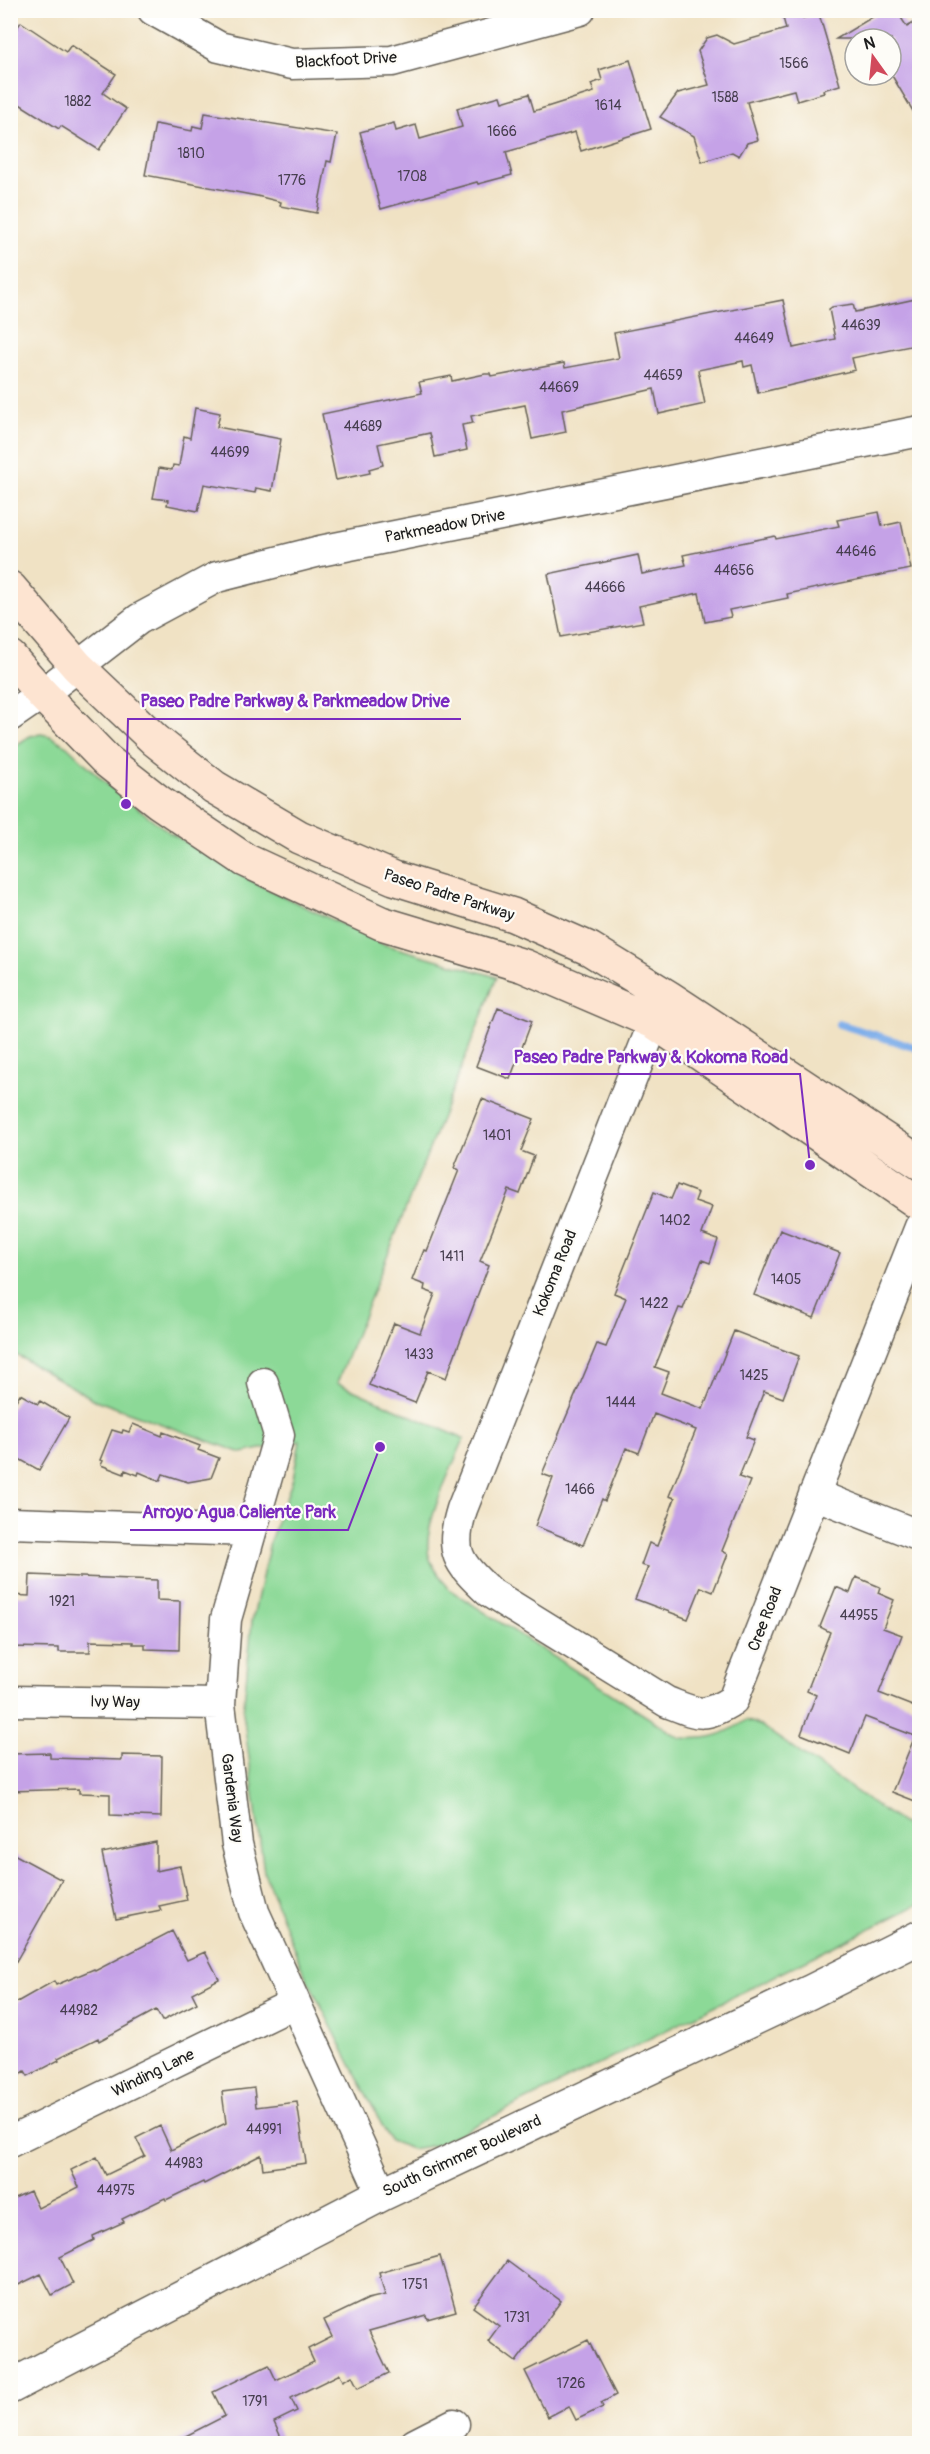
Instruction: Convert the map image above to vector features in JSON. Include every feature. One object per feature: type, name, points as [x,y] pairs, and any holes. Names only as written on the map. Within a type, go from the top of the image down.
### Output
[{"type":"main road","name":"Paseo Padre Parkway","points":[[10,588],[76,666],[155,740],[214,787],[299,837],[394,878],[513,915],[590,949],[661,1010],[920,1204]]},
{"type":"main road","name":"Paseo Padre Parkway","points":[[10,657],[42,694],[107,760],[159,802],[245,860],[381,923],[661,1010],[920,1163]]},
{"type":"street","name":"Blackfoot Drive","points":[[153,10],[219,47],[292,64],[392,61],[580,10]]},
{"type":"street","name":"Parkmeadow Drive","points":[[10,716],[139,619],[217,577],[320,551],[920,431]]},
{"type":"street","name":"Kokoma Road","points":[[457,1551],[455,1532],[462,1509],[661,1010]]},
{"type":"street","name":"Cree Road","points":[[457,1551],[466,1571],[489,1592],[667,1702],[698,1713],[714,1712],[733,1700],[920,1227]]},
{"type":"street","name":"Gardenia Way","points":[[263,1383],[279,1435],[226,1619],[220,1704],[237,1844],[254,1912],[382,2194]]},
{"type":"street","points":[[814,1494],[920,1536]]},
{"type":"street","points":[[10,1523],[250,1531]]},
{"type":"street","name":"Ivy Way","points":[[10,1701],[220,1704]]},
{"type":"street","name":"South Grimmer Boulevard","points":[[10,2387],[382,2194],[810,1992],[920,1937]]},
{"type":"street","name":"Winding Lane","points":[[10,2142],[295,2003]]},
{"type":"street","points":[[415,2444],[454,2424]]},
{"type":"green space","points":[[41,734],[50,736],[67,746],[108,785],[170,833],[257,884],[383,944],[497,977],[337,1383],[464,1439],[440,1494],[428,1538],[431,1561],[450,1590],[680,1738],[715,1736],[746,1720],[761,1726],[919,1835],[919,1904],[436,2145],[412,2149],[390,2141],[302,1969],[264,1872],[243,1712],[252,1621],[271,1538],[293,1479],[300,1441],[242,1453],[95,1400],[11,1352],[10,749],[30,736]]},
{"type":"building","points":[[781,10],[800,10],[803,18],[819,14],[840,85],[823,90],[824,93],[797,101],[794,90],[747,102],[758,140],[747,143],[739,156],[732,152],[702,162],[694,136],[660,117],[678,93],[709,85],[698,51],[707,38],[717,35],[734,44],[786,29]]},
{"type":"building","points":[[884,10],[896,10],[907,27],[920,19],[920,123],[899,87],[903,87],[903,27],[856,27]]},
{"type":"building","points":[[21,22],[66,52],[71,45],[116,74],[103,93],[126,109],[99,150],[61,126],[59,129],[10,98],[10,38]]},
{"type":"building","points":[[630,60],[651,129],[581,151],[575,132],[506,152],[512,175],[478,184],[477,182],[381,209],[360,132],[394,123],[396,131],[416,125],[420,139],[462,127],[457,108],[500,96],[502,102],[529,94],[534,111],[594,92],[591,84],[602,80],[599,70]]},
{"type":"building","points":[[205,113],[337,134],[331,162],[327,161],[317,213],[280,206],[281,202],[257,196],[145,175],[155,124],[192,131],[193,126],[202,128]]},
{"type":"building","points":[[920,298],[920,344],[852,358],[855,370],[758,393],[752,365],[744,367],[743,361],[698,370],[705,404],[659,414],[654,389],[562,410],[566,432],[532,439],[525,405],[471,416],[473,423],[462,425],[467,450],[435,457],[430,433],[378,444],[383,465],[369,469],[370,473],[336,480],[322,414],[422,393],[419,382],[451,376],[452,381],[485,374],[491,374],[492,377],[564,363],[565,368],[619,358],[614,333],[783,300],[793,348],[835,339],[829,309],[832,307],[853,304],[855,312]]},
{"type":"building","points":[[195,408],[220,413],[217,427],[281,439],[272,491],[256,488],[255,493],[204,484],[198,511],[167,505],[168,500],[153,498],[159,468],[172,470],[173,465],[179,466],[184,436],[190,438]]},
{"type":"building","points":[[879,512],[882,526],[901,522],[911,569],[787,594],[788,598],[729,610],[731,617],[705,622],[699,593],[639,606],[643,622],[561,637],[548,574],[638,555],[642,574],[686,565],[683,555],[775,536],[776,539],[839,526],[837,520]]},
{"type":"building","points":[[498,1008],[532,1021],[510,1079],[476,1066]]},
{"type":"building","points":[[482,1099],[534,1119],[521,1151],[534,1156],[520,1194],[509,1190],[480,1261],[489,1265],[446,1378],[428,1371],[415,1403],[369,1385],[394,1323],[420,1333],[435,1294],[424,1290],[425,1285],[412,1280],[424,1250],[427,1251],[459,1170],[454,1168]]},
{"type":"building","points":[[677,1185],[698,1193],[695,1201],[712,1207],[702,1234],[718,1240],[710,1263],[702,1260],[683,1309],[679,1308],[655,1367],[669,1372],[661,1393],[703,1409],[734,1331],[799,1356],[783,1398],[764,1391],[746,1437],[754,1440],[739,1477],[750,1481],[722,1551],[728,1554],[713,1592],[701,1587],[688,1619],[635,1599],[648,1567],[641,1565],[649,1543],[657,1546],[675,1498],[669,1496],[696,1430],[654,1414],[639,1453],[626,1448],[605,1501],[602,1499],[583,1545],[535,1526],[553,1478],[542,1474],[597,1344],[606,1347],[626,1298],[614,1293],[654,1192],[671,1199]]},
{"type":"building","points":[[780,1230],[840,1253],[814,1318],[754,1295]]},
{"type":"building","points":[[20,1394],[38,1404],[40,1401],[69,1418],[39,1470],[10,1454],[10,1410]]},
{"type":"building","points":[[133,1424],[162,1436],[163,1432],[200,1446],[198,1450],[219,1458],[211,1478],[188,1482],[163,1474],[160,1481],[139,1472],[138,1475],[125,1470],[124,1474],[101,1465],[103,1461],[100,1460],[112,1430],[122,1433],[123,1430],[129,1432]]},
{"type":"building","points":[[30,1575],[157,1580],[157,1600],[180,1601],[179,1650],[145,1649],[145,1644],[133,1644],[133,1642],[90,1641],[90,1652],[59,1652],[59,1648],[10,1647],[10,1595],[29,1596]]},
{"type":"building","points":[[856,1577],[880,1587],[878,1593],[894,1600],[883,1628],[902,1635],[879,1693],[920,1709],[920,1789],[915,1801],[892,1792],[915,1736],[865,1717],[850,1754],[801,1734],[816,1695],[807,1691],[830,1632],[820,1627],[836,1587],[850,1593]]},
{"type":"building","points":[[50,1753],[50,1758],[122,1760],[122,1755],[162,1756],[161,1817],[110,1815],[110,1794],[79,1793],[79,1789],[10,1791],[10,1754]]},
{"type":"building","points":[[156,1842],[156,1871],[180,1866],[187,1900],[159,1906],[161,1910],[116,1919],[102,1853]]},
{"type":"building","points":[[10,1852],[62,1880],[10,1972]]},
{"type":"building","points":[[172,1931],[187,1960],[205,1952],[219,1979],[192,1993],[197,2003],[162,2021],[156,2010],[99,2041],[98,2038],[58,2058],[59,2060],[28,2076],[25,2071],[10,2079],[10,2006],[54,1981],[56,1985],[94,1969],[95,1971]]},
{"type":"building","points":[[254,2088],[256,2107],[297,2102],[306,2163],[263,2169],[261,2155],[204,2184],[203,2182],[166,2200],[165,2198],[122,2219],[124,2222],[93,2236],[94,2240],[60,2257],[73,2284],[52,2295],[41,2274],[10,2289],[10,2200],[30,2191],[38,2208],[79,2187],[71,2170],[97,2157],[106,2175],[145,2156],[136,2138],[160,2126],[171,2150],[226,2123],[222,2092]]},
{"type":"building","points":[[440,2256],[456,2311],[427,2319],[426,2315],[369,2331],[389,2373],[358,2388],[352,2376],[343,2381],[340,2374],[291,2398],[297,2411],[274,2422],[284,2444],[170,2444],[225,2416],[213,2392],[269,2365],[276,2380],[314,2362],[308,2349],[332,2337],[324,2320],[368,2299],[385,2295],[379,2273]]},
{"type":"building","points":[[507,2261],[561,2301],[516,2362],[488,2341],[499,2326],[473,2307]]},
{"type":"building","points":[[588,2340],[616,2395],[601,2403],[603,2407],[576,2420],[569,2406],[548,2417],[525,2371]]},
{"type":"waterway","points":[[839,1024],[920,1049]]},
{"type":"place","name":"Paseo Padre Parkway & Parkmeadow Drive","points":[[126,804]]},
{"type":"place","name":"Paseo Padre Parkway & Kokoma Road","points":[[810,1165]]},
{"type":"place","name":"Arroyo Agua Caliente Park","points":[[380,1447]]}]
